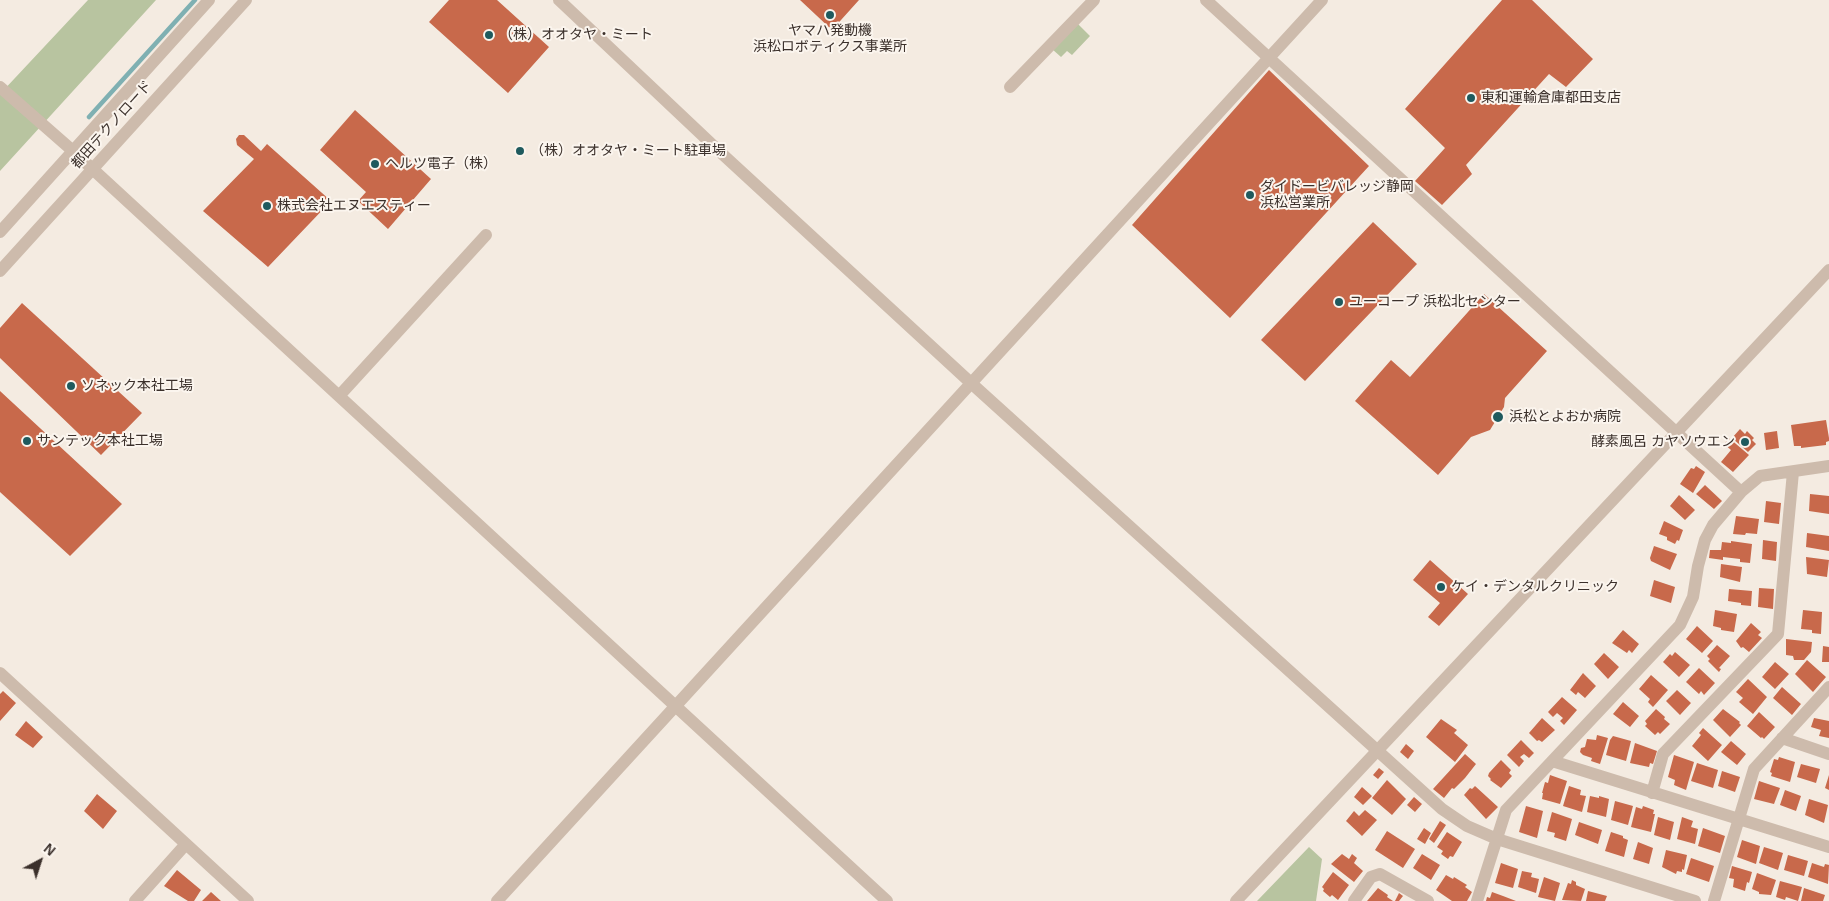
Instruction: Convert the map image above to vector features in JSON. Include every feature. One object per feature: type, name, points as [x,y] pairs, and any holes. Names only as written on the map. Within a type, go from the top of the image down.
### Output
[{"type":"street","name":"都田テクノロード","points":[[0,232],[209,0]]},
{"type":"street","name":"都田テクノロード","points":[[0,271],[246,0]]},
{"type":"street","points":[[559,0],[718,151],[971,383],[1378,749],[1442,809],[1467,826],[1497,839],[1695,901]]},
{"type":"street","points":[[1010,87],[1094,0]]},
{"type":"street","points":[[1206,0],[1741,492]]},
{"type":"street","points":[[497,901],[1322,0]]},
{"type":"street","points":[[0,87],[339,396],[887,901]]},
{"type":"street","points":[[339,396],[486,235]]},
{"type":"street","points":[[1236,901],[1829,270]]},
{"type":"street","points":[[1477,901],[1506,810],[1680,625],[1693,597],[1705,540],[1713,525],[1741,492],[1760,476],[1829,466]]},
{"type":"street","points":[[1652,793],[1663,754],[1778,634],[1793,472]]},
{"type":"street","points":[[0,673],[248,901]]},
{"type":"street","points":[[1714,901],[1754,768],[1829,688]]},
{"type":"street","points":[[1782,738],[1829,754]]},
{"type":"street","points":[[1552,761],[1829,847]]},
{"type":"street","points":[[135,901],[186,844]]},
{"type":"street","points":[[1354,901],[1371,877],[1380,874],[1428,901]]},
{"type":"green space","points":[[88,0],[156,0],[0,171],[0,94]]},
{"type":"green space","points":[[1077,23],[1090,36],[1072,55],[1067,51],[1061,57],[1052,49]]},
{"type":"green space","points":[[1309,847],[1322,859],[1316,901],[1257,901]]},
{"type":"building","name":"（株）オオタヤ・ミート","points":[[449,0],[497,0],[549,47],[508,93],[429,22]]},
{"type":"building","name":"ヤマハ発動機 浜松ロボティクス事業所","points":[[800,0],[859,0],[832,30]]},
{"type":"building","name":"東和運輸倉庫都田支店","points":[[1502,0],[1532,0],[1593,59],[1566,87],[1549,74],[1466,165],[1472,174],[1442,205],[1415,181],[1445,148],[1405,109]]},
{"type":"building","name":"ダイドービバレッジ静岡 浜松営業所","points":[[1269,70],[1369,166],[1230,318],[1132,225]]},
{"type":"building","name":"ヘルツ電子（株）","points":[[355,110],[431,179],[388,229],[358,201],[366,192],[320,150]]},
{"type":"building","name":"株式会社エヌエスティー","points":[[239,135],[244,135],[261,151],[267,144],[331,201],[268,267],[203,211],[254,159],[237,145],[236,139]]},
{"type":"building","name":"ユーコープ 浜松北センター","points":[[1373,222],[1417,264],[1305,381],[1261,340]]},
{"type":"building","points":[[1484,294],[1547,351],[1505,398],[1504,407],[1490,430],[1471,437],[1438,475],[1355,401],[1391,360],[1410,377]]},
{"type":"building","name":"ソネック本社工場","points":[[22,303],[142,413],[101,455],[0,358],[0,328]]},
{"type":"building","name":"サンテック本社工場","points":[[0,391],[122,504],[70,556],[0,492]]},
{"type":"building","points":[[1826,420],[1829,441],[1826,442],[1826,445],[1801,448],[1801,446],[1794,446],[1791,425]]},
{"type":"building","name":"酵素風呂 カヤソウエン","points":[[1740,429],[1745,434],[1747,431],[1754,438],[1752,440],[1756,444],[1748,452],[1732,438]]},
{"type":"building","points":[[1777,431],[1779,448],[1766,450],[1764,433]]},
{"type":"building","points":[[1729,438],[1749,455],[1733,472],[1721,462],[1731,450],[1724,444]]},
{"type":"building","points":[[1696,466],[1705,472],[1693,493],[1680,484],[1691,468],[1694,469]]},
{"type":"building","points":[[1705,485],[1722,501],[1714,509],[1696,494]]},
{"type":"building","points":[[1810,494],[1829,496],[1829,514],[1809,511]]},
{"type":"building","points":[[1679,495],[1695,510],[1685,520],[1670,506]]},
{"type":"building","points":[[1766,501],[1781,503],[1779,524],[1764,522]]},
{"type":"building","points":[[1736,516],[1759,519],[1757,534],[1733,534]]},
{"type":"building","points":[[1664,521],[1683,530],[1679,541],[1677,540],[1675,544],[1667,540],[1667,537],[1659,534]]},
{"type":"building","points":[[1807,533],[1829,536],[1829,551],[1806,547]]},
{"type":"building","points":[[1763,540],[1777,542],[1776,561],[1762,559]]},
{"type":"building","points":[[1731,541],[1752,544],[1750,563],[1740,562],[1740,559],[1723,557],[1723,560],[1709,558],[1710,550],[1721,550],[1722,542],[1731,543]]},
{"type":"building","points":[[1654,546],[1677,554],[1670,570],[1651,561],[1650,558]]},
{"type":"building","points":[[1806,557],[1829,560],[1827,577],[1807,574]]},
{"type":"building","name":"ケイ・デンタルクリニック","points":[[1430,560],[1468,594],[1439,626],[1428,617],[1440,603],[1413,580]]},
{"type":"building","points":[[1721,564],[1742,567],[1740,582],[1720,577]]},
{"type":"building","points":[[1654,580],[1675,587],[1671,603],[1650,596]]},
{"type":"building","points":[[1759,588],[1774,589],[1773,609],[1758,607]]},
{"type":"building","points":[[1729,589],[1752,591],[1751,606],[1728,601]]},
{"type":"building","points":[[1715,610],[1737,614],[1734,632],[1721,630],[1721,628],[1713,626]]},
{"type":"building","points":[[1803,610],[1822,612],[1821,634],[1812,633],[1812,630],[1801,629]]},
{"type":"building","points":[[1751,623],[1761,632],[1758,635],[1762,638],[1749,652],[1743,647],[1741,648],[1736,641]]},
{"type":"building","points":[[1697,626],[1713,641],[1702,653],[1686,639]]},
{"type":"building","points":[[1623,630],[1639,644],[1632,653],[1629,650],[1627,653],[1612,643]]},
{"type":"building","points":[[1786,639],[1812,642],[1811,652],[1804,660],[1794,660],[1793,656],[1786,655]]},
{"type":"building","points":[[1717,645],[1730,656],[1719,668],[1721,669],[1719,672],[1708,661],[1710,659],[1707,656]]},
{"type":"building","points":[[1823,646],[1829,647],[1829,662],[1822,662]]},
{"type":"building","points":[[1675,652],[1690,665],[1679,677],[1663,662],[1670,654],[1672,656]]},
{"type":"building","points":[[1604,653],[1619,667],[1608,679],[1594,664]]},
{"type":"building","points":[[1807,660],[1826,677],[1813,692],[1795,674]]},
{"type":"building","points":[[1775,662],[1789,674],[1775,689],[1762,677]]},
{"type":"building","points":[[1699,668],[1715,683],[1704,695],[1701,691],[1699,694],[1686,682]]},
{"type":"building","points":[[1583,673],[1596,686],[1585,698],[1578,692],[1576,695],[1570,690]]},
{"type":"building","points":[[1651,675],[1668,690],[1653,707],[1648,702],[1650,699],[1639,689]]},
{"type":"building","points":[[1748,679],[1767,697],[1753,714],[1739,702],[1743,698],[1736,692]]},
{"type":"building","points":[[1782,687],[1801,704],[1792,715],[1773,698]]},
{"type":"building","points":[[1677,690],[1691,703],[1680,715],[1666,701]]},
{"type":"building","points":[[3,691],[16,703],[0,721],[0,694]]},
{"type":"building","points":[[1562,697],[1577,710],[1564,725],[1560,721],[1563,718],[1557,713],[1553,717],[1548,712]]},
{"type":"building","points":[[1623,702],[1639,716],[1630,727],[1613,714]]},
{"type":"building","points":[[1656,709],[1670,724],[1660,734],[1658,732],[1655,735],[1645,726],[1647,724],[1645,721]]},
{"type":"building","points":[[1723,709],[1740,722],[1741,725],[1730,737],[1713,720]]},
{"type":"building","points":[[1759,712],[1775,727],[1764,739],[1747,726]]},
{"type":"building","points":[[1542,718],[1555,730],[1542,742],[1537,741],[1529,733]]},
{"type":"building","points":[[1814,718],[1829,721],[1829,738],[1819,736],[1821,730],[1811,727]]},
{"type":"building","points":[[1441,719],[1457,730],[1454,733],[1468,745],[1455,762],[1426,737]]},
{"type":"building","points":[[26,721],[43,737],[33,748],[15,735]]},
{"type":"building","points":[[1703,728],[1722,745],[1708,761],[1692,746],[1701,735],[1699,733]]},
{"type":"building","points":[[1597,735],[1608,738],[1600,764],[1591,761],[1592,758],[1580,752],[1581,748],[1585,747],[1587,739],[1596,740]]},
{"type":"building","points":[[1613,736],[1631,741],[1626,761],[1606,755]]},
{"type":"building","points":[[1521,740],[1534,753],[1529,758],[1524,754],[1520,757],[1524,761],[1519,767],[1507,755]]},
{"type":"building","points":[[1731,741],[1746,754],[1737,765],[1721,752]]},
{"type":"building","points":[[1635,743],[1657,751],[1653,764],[1650,763],[1649,767],[1630,763]]},
{"type":"building","points":[[1406,744],[1414,751],[1408,759],[1400,752]]},
{"type":"building","points":[[1465,754],[1476,764],[1465,778],[1454,789],[1452,788],[1444,798],[1433,789]]},
{"type":"building","points":[[1674,755],[1694,762],[1686,790],[1674,785],[1675,780],[1668,777]]},
{"type":"building","points":[[1779,757],[1795,762],[1790,782],[1771,776],[1772,773],[1770,772],[1774,759],[1778,760]]},
{"type":"building","points":[[1501,760],[1511,770],[1509,773],[1512,776],[1501,788],[1490,780],[1488,776]]},
{"type":"building","points":[[1697,763],[1718,770],[1713,788],[1691,781]]},
{"type":"building","points":[[1801,764],[1820,769],[1816,783],[1797,777]]},
{"type":"building","points":[[1379,768],[1384,772],[1378,779],[1373,775]]},
{"type":"building","points":[[1722,771],[1740,777],[1735,792],[1718,786]]},
{"type":"building","points":[[1550,775],[1567,781],[1560,804],[1542,799],[1545,782],[1548,783]]},
{"type":"building","points":[[1829,775],[1829,790],[1825,788]]},
{"type":"building","points":[[1387,780],[1406,799],[1392,815],[1372,798]]},
{"type":"building","points":[[1759,781],[1780,788],[1774,804],[1754,799]]},
{"type":"building","points":[[1475,786],[1498,807],[1486,819],[1464,795],[1470,788],[1472,789]]},
{"type":"building","points":[[1569,786],[1581,790],[1580,795],[1586,796],[1582,812],[1563,806]]},
{"type":"building","points":[[1362,787],[1372,796],[1363,805],[1354,797]]},
{"type":"building","points":[[1785,790],[1801,796],[1796,811],[1780,805]]},
{"type":"building","points":[[97,794],[117,811],[103,829],[84,811]]},
{"type":"building","points":[[1590,796],[1609,799],[1606,817],[1587,812]]},
{"type":"building","points":[[1414,797],[1422,804],[1415,812],[1407,805]]},
{"type":"building","points":[[1809,799],[1828,805],[1824,823],[1805,815]]},
{"type":"building","points":[[1615,801],[1633,806],[1628,825],[1611,820]]},
{"type":"building","points":[[1526,806],[1543,811],[1537,838],[1519,832]]},
{"type":"building","points":[[1643,806],[1654,810],[1653,814],[1655,814],[1651,832],[1631,827],[1636,807],[1642,809]]},
{"type":"building","points":[[1365,810],[1377,820],[1362,836],[1346,821],[1354,811],[1359,816]]},
{"type":"building","points":[[1552,812],[1572,819],[1566,841],[1554,837],[1555,833],[1547,831]]},
{"type":"building","points":[[1658,817],[1674,822],[1670,840],[1654,835]]},
{"type":"building","points":[[1682,817],[1693,821],[1691,827],[1698,829],[1695,844],[1677,839]]},
{"type":"building","points":[[1440,821],[1446,825],[1434,843],[1429,839]]},
{"type":"building","points":[[1579,822],[1602,830],[1598,844],[1575,835]]},
{"type":"building","points":[[1424,828],[1431,833],[1425,844],[1417,839]]},
{"type":"building","points":[[1703,828],[1725,836],[1720,853],[1698,846]]},
{"type":"building","points":[[1387,831],[1415,849],[1403,868],[1375,850]]},
{"type":"building","points":[[1447,832],[1462,842],[1453,857],[1450,856],[1448,859],[1441,854],[1443,851],[1437,847]]},
{"type":"building","points":[[1611,832],[1628,840],[1624,857],[1605,851]]},
{"type":"building","points":[[1742,840],[1760,846],[1756,864],[1737,857]]},
{"type":"building","points":[[1638,842],[1653,848],[1649,864],[1633,859]]},
{"type":"building","points":[[1764,847],[1783,853],[1778,870],[1759,863]]},
{"type":"building","points":[[1666,850],[1687,855],[1682,872],[1677,871],[1676,874],[1662,867]]},
{"type":"building","points":[[1342,854],[1349,859],[1352,854],[1357,858],[1354,863],[1363,871],[1354,882],[1331,864]]},
{"type":"building","points":[[1422,854],[1440,865],[1431,880],[1413,868]]},
{"type":"building","points":[[1788,855],[1808,861],[1804,876],[1784,870]]},
{"type":"building","points":[[1691,858],[1714,866],[1709,882],[1686,874]]},
{"type":"building","points":[[1501,863],[1518,869],[1513,888],[1495,883]]},
{"type":"building","points":[[1812,863],[1824,867],[1825,864],[1829,865],[1828,884],[1808,877]]},
{"type":"building","points":[[1732,866],[1752,872],[1745,891],[1733,887],[1734,879],[1729,878]]},
{"type":"building","points":[[177,870],[201,890],[194,901],[188,901],[164,886]]},
{"type":"building","points":[[1522,871],[1532,873],[1531,877],[1539,879],[1536,893],[1518,887]]},
{"type":"building","points":[[1333,872],[1349,885],[1338,900],[1332,895],[1330,897],[1323,891],[1322,887]]},
{"type":"building","points":[[1757,873],[1776,880],[1771,895],[1759,894],[1759,892],[1752,889]]},
{"type":"building","points":[[1446,875],[1453,879],[1454,877],[1467,885],[1465,887],[1472,892],[1467,901],[1452,901],[1436,890]]},
{"type":"building","points":[[1544,877],[1560,883],[1555,901],[1538,897]]},
{"type":"building","points":[[1572,880],[1576,882],[1576,885],[1585,889],[1581,901],[1562,900],[1568,883],[1571,884]]},
{"type":"building","points":[[1780,881],[1802,887],[1798,901],[1786,897],[1785,900],[1776,897]]},
{"type":"building","points":[[1378,888],[1388,895],[1387,897],[1393,901],[1367,901]]},
{"type":"building","points":[[1804,888],[1825,895],[1823,901],[1801,901]]},
{"type":"building","points":[[1588,891],[1607,896],[1605,901],[1586,901]]},
{"type":"building","points":[[211,892],[221,901],[202,901]]},
{"type":"building","points":[[1492,892],[1516,901],[1486,901],[1487,897],[1490,898]]},
{"type":"building","points":[[1399,893],[1403,896],[1399,901],[1395,901]]},
{"type":"waterway","points":[[89,117],[195,0]]},
{"type":"place","name":"ヤマハ発動機 浜松ロボティクス事業所","points":[[830,15]]},
{"type":"place","name":"（株）オオタヤ・ミート","points":[[489,35]]},
{"type":"place","name":"東和運輸倉庫都田支店","points":[[1471,98]]},
{"type":"place","name":"（株）オオタヤ・ミート駐車場","points":[[520,151]]},
{"type":"place","name":"ヘルツ電子（株）","points":[[375,164]]},
{"type":"place","name":"ダイドービバレッジ静岡 浜松営業所","points":[[1250,195]]},
{"type":"place","name":"株式会社エヌエスティー","points":[[267,206]]},
{"type":"place","name":"ユーコープ 浜松北センター","points":[[1339,302]]},
{"type":"place","name":"ソネック本社工場","points":[[71,386]]},
{"type":"place","name":"浜松とよおか病院","points":[[1498,417]]},
{"type":"place","name":"サンテック本社工場","points":[[27,441]]},
{"type":"place","name":"酵素風呂 カヤソウエン","points":[[1745,442]]},
{"type":"place","name":"ケイ・デンタルクリニック","points":[[1441,587]]}]
